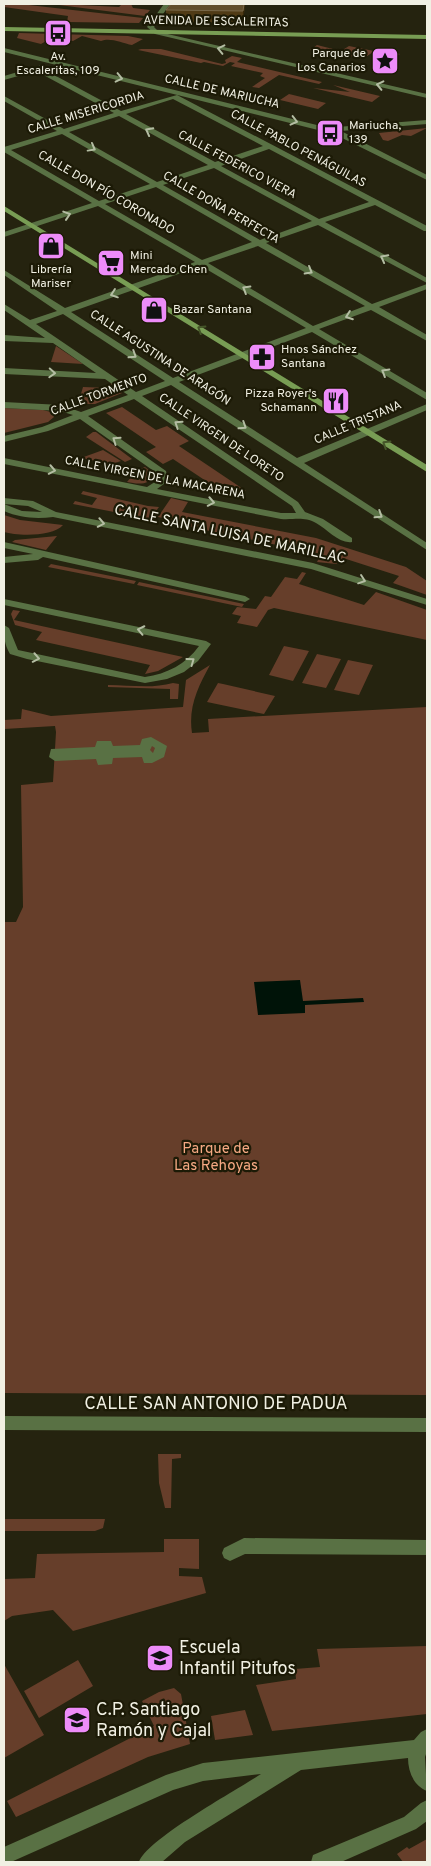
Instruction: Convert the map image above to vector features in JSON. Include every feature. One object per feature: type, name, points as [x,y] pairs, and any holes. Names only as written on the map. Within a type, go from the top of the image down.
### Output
[{"type":"street","points":[[168,4],[152,30],[196,43],[427,96]]},
{"type":"street","name":"AVENIDA DE ESCALERITAS","points":[[4,24],[203,33],[427,37]]},
{"type":"street","name":"AVENIDA DE ESCALERITAS","points":[[4,29],[427,32]]},
{"type":"street","points":[[196,43],[193,37],[203,33]]},
{"type":"street","name":"CALLE DE MARIUCHA","points":[[4,50],[337,132],[427,178]]},
{"type":"street","points":[[4,78],[55,63]]},
{"type":"street","name":"CALLE FEDERICO VIERA","points":[[36,68],[427,281]]},
{"type":"street","name":"CALLE PABLO PENÁGUILAS","points":[[158,88],[269,148],[427,229]]},
{"type":"street","name":"CALLE MISERICORDIA","points":[[4,149],[174,97]]},
{"type":"street","name":"CALLE DOÑA PERFECTA","points":[[4,98],[427,338]]},
{"type":"street","points":[[337,132],[337,129],[342,128],[427,122]]},
{"type":"street","points":[[337,132],[357,133],[361,130],[375,127]]},
{"type":"street","points":[[357,133],[357,138],[363,146]]},
{"type":"street","points":[[4,235],[269,148]]},
{"type":"street","name":"CALLE DON PÍO CORONADO","points":[[4,149],[202,263],[427,397]]},
{"type":"street","points":[[30,323],[374,202]]},
{"type":"street","points":[[4,208],[427,469]]},
{"type":"street","name":"CALLE AGUSTINA DE ARAGÓN","points":[[4,272],[427,547]]},
{"type":"street","name":"CALLE TORMENTO","points":[[4,439],[45,429],[427,286]]},
{"type":"street","name":"CALLE VIRGEN DE LORETO","points":[[4,306],[295,504],[302,514],[320,521],[348,540]]},
{"type":"street","points":[[4,338],[56,341]]},
{"type":"street","points":[[4,371],[107,376]]},
{"type":"street","points":[[4,405],[61,408],[80,415],[164,473],[162,481],[148,490]]},
{"type":"street","name":"CALLE TRISTANA","points":[[298,462],[427,407]]},
{"type":"street","name":"CALLE VIRGEN DE LA MACARENA","points":[[4,461],[281,516],[293,517],[302,514]]},
{"type":"street","name":"CALLE SANTA LUISA DE MARILLAC","points":[[4,502],[30,503],[47,509],[53,514]]},
{"type":"street","name":"CALLE SANTA LUISA DE MARILLAC","points":[[4,507],[11,511],[31,516],[53,514],[313,566],[427,602]]},
{"type":"street","points":[[4,545],[46,556],[245,598]]},
{"type":"street","points":[[4,560],[46,556]]},
{"type":"street","points":[[4,602],[206,644],[198,656],[175,673],[158,679],[145,680],[14,652],[4,628]]},
{"type":"street","points":[[146,741],[151,741],[161,746],[162,752],[148,760],[147,753],[107,755],[108,761],[102,762],[102,755],[55,757],[55,752],[101,750],[101,743],[106,743],[107,750],[146,748],[146,741]]},
{"type":"street","name":"CALLE SAN ANTONIO DE PADUA","points":[[4,1423],[427,1425]]},
{"type":"street","points":[[230,1553],[244,1546],[427,1548]]},
{"type":"street","points":[[4,1856],[172,1781],[203,1772],[423,1743],[417,1764],[427,1782]]},
{"type":"street","points":[[148,1862],[179,1836],[300,1760]]},
{"type":"street","points":[[320,1862],[410,1824],[427,1809]]},
{"type":"green space","points":[[4,4],[20,4],[143,18],[139,23],[67,22],[68,16],[4,7]]},
{"type":"green space","points":[[60,4],[119,7],[122,4],[131,4],[133,8],[150,10],[145,16]]},
{"type":"green space","points":[[19,33],[128,36],[143,39],[132,45],[112,40],[101,41],[82,36],[73,41],[53,37],[41,44],[17,38]]},
{"type":"green space","points":[[317,45],[341,51],[349,46],[374,51],[378,49],[400,54],[395,57],[373,52],[363,59],[341,54],[337,57],[310,50]]},
{"type":"green space","points":[[161,49],[222,64],[226,63],[225,60],[232,56],[242,58],[237,62],[322,82],[319,84],[279,75],[259,88],[252,87],[265,78],[260,76],[263,73],[231,66],[235,63],[230,62],[223,66],[201,63],[138,50]]},
{"type":"green space","points":[[333,85],[380,96],[372,102],[313,88],[350,92]]},
{"type":"green space","points":[[289,94],[326,103],[318,109],[280,100]]},
{"type":"green space","points":[[427,128],[411,136],[402,135],[388,141],[383,140],[379,133]]},
{"type":"green space","points":[[56,346],[83,364],[51,362]]},
{"type":"green space","points":[[111,383],[122,393],[95,404],[78,404],[83,387],[109,388]]},
{"type":"green space","points":[[122,407],[156,430],[167,426],[189,441],[179,446],[246,491],[224,493],[173,459],[163,464],[146,452],[156,447],[106,413]]},
{"type":"green space","points":[[4,408],[43,410],[51,412],[54,417],[48,422],[4,433]]},
{"type":"green space","points":[[96,432],[132,459],[125,462],[86,437]]},
{"type":"green space","points":[[103,450],[121,461],[112,464],[81,458]]},
{"type":"green space","points":[[145,467],[155,475],[150,481],[146,483],[127,482],[136,471]]},
{"type":"green space","points":[[83,491],[159,507],[150,519],[73,504],[75,501],[92,505],[97,498],[81,494]]},
{"type":"green space","points":[[171,498],[188,502],[182,512],[316,538],[406,567],[427,581],[427,595],[393,583],[399,576],[343,558],[336,564],[317,562],[321,554],[161,521],[163,518],[158,517]]},
{"type":"green space","points":[[4,515],[20,520],[63,525],[58,529],[43,534],[26,535],[4,532]]},
{"type":"green space","points":[[57,536],[46,550],[12,542],[15,540]]},
{"type":"green space","points":[[51,564],[136,581],[134,584],[48,567]]},
{"type":"green space","points":[[302,572],[306,573],[299,584],[364,605],[376,592],[427,610],[427,640],[274,608],[268,610],[257,627],[237,623],[241,616],[232,614],[237,607],[256,609],[265,596],[271,597],[285,577],[297,579]]},
{"type":"green space","points":[[139,582],[244,604],[242,607],[137,585]]},
{"type":"green space","points":[[13,610],[20,611],[14,620],[183,657],[158,671],[145,674],[150,665],[36,640],[42,632],[15,625],[11,614]]},
{"type":"green space","points":[[284,646],[309,651],[293,681],[269,675]]},
{"type":"green space","points":[[317,654],[341,659],[326,688],[302,683]]},
{"type":"green space","points":[[348,660],[373,665],[359,695],[334,690]]},
{"type":"green space","name":"Parque de Las Rehoyas","points":[[210,665],[195,698],[191,714],[192,733],[209,732],[208,719],[427,707],[427,1395],[4,1393],[4,922],[16,922],[23,907],[21,785],[53,782],[56,732],[55,726],[4,729],[4,720],[21,719],[22,709],[51,716],[183,707],[186,680]]},
{"type":"green space","points":[[218,683],[275,696],[264,714],[207,702]]},
{"type":"green space","points":[[179,684],[178,699],[170,699],[170,689],[108,687],[108,685],[149,686]]},
{"type":"green space","points":[[158,1454],[181,1454],[181,1458],[172,1459],[171,1508],[165,1508],[159,1483]]},
{"type":"green space","points":[[4,1519],[105,1519],[103,1528],[95,1531],[4,1531]]},
{"type":"green space","points":[[164,1539],[199,1539],[199,1569],[179,1568],[179,1576],[202,1577],[206,1593],[73,1631],[53,1610],[12,1616],[4,1621],[4,1579],[35,1578],[37,1554],[164,1552]]},
{"type":"green space","points":[[427,1646],[427,1714],[272,1731],[256,1685],[296,1679],[295,1669],[320,1667],[317,1649]]},
{"type":"green space","points":[[78,1660],[93,1686],[39,1718],[24,1691]]},
{"type":"green space","points":[[4,1664],[44,1735],[4,1758]]},
{"type":"green space","points":[[174,1688],[181,1694],[190,1744],[148,1757],[16,1817],[7,1801],[154,1726],[142,1701],[159,1692]]},
{"type":"green space","points":[[245,1710],[253,1735],[215,1740],[211,1716]]},
{"type":"green space","points":[[427,1839],[427,1862],[403,1862],[397,1854],[407,1847],[409,1849]]},
{"type":"shaded area","points":[[300,980],[303,1001],[363,998],[364,1002],[305,1005],[305,1013],[258,1015],[254,982]]},
{"type":"building","points":[[171,4],[244,4],[243,11],[166,10]]},
{"type":"place","name":"Av. Escaleritas, 109","points":[[58,33]]},
{"type":"place","name":"Parque de Los Canarios","points":[[385,61]]},
{"type":"place","name":"Mariucha, 139","points":[[330,133]]},
{"type":"place","name":"Librería Mariser","points":[[51,246]]},
{"type":"place","name":"Mini Mercado Chen","points":[[111,263]]},
{"type":"place","name":"Bazar Santana","points":[[154,310]]},
{"type":"place","name":"Hnos Sánchez Santana","points":[[262,357]]},
{"type":"place","name":"Pizza Royer's Schamann","points":[[336,401]]},
{"type":"place","name":"Escuela Infantil Pitufos","points":[[160,1658]]},
{"type":"place","name":"C.P. Santiago Ramón y Cajal","points":[[77,1720]]}]
